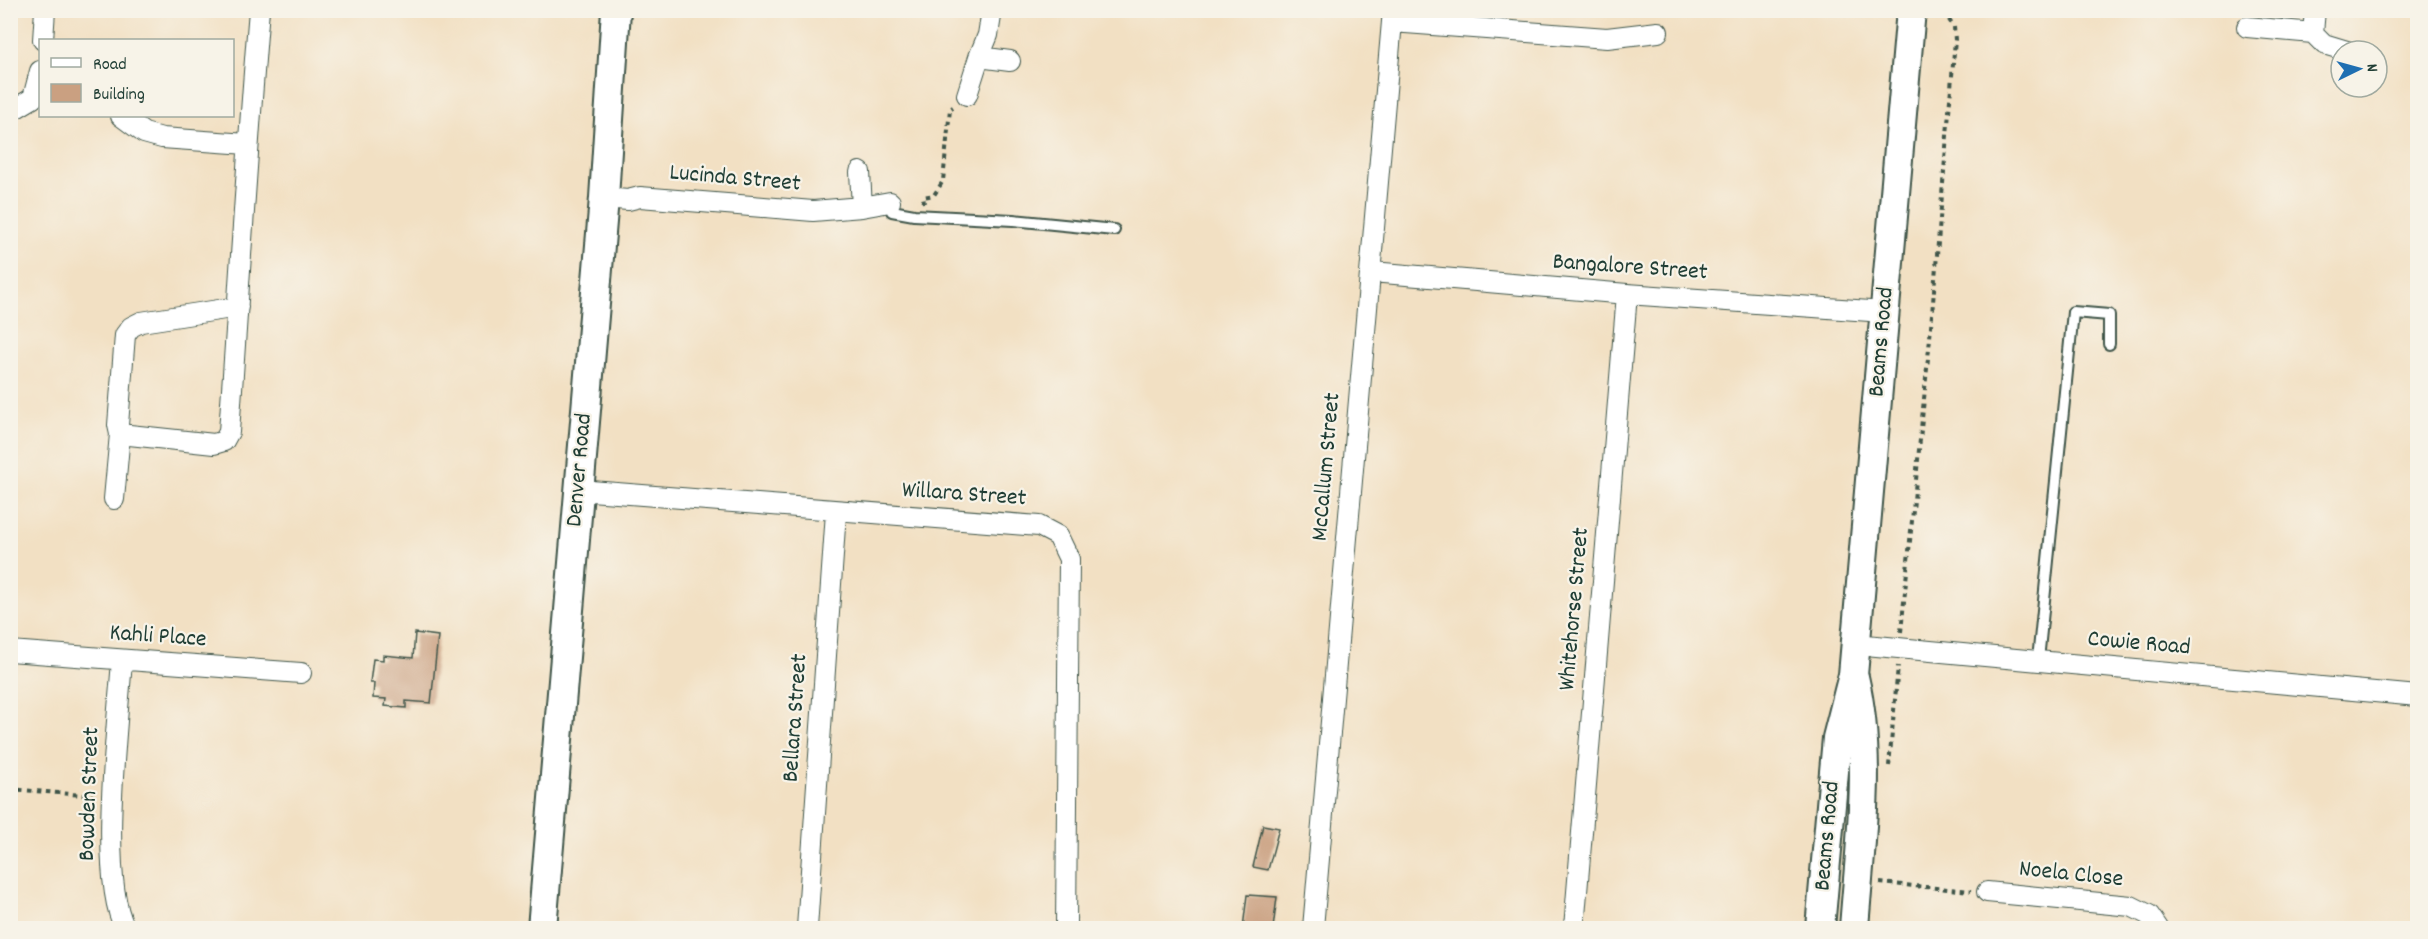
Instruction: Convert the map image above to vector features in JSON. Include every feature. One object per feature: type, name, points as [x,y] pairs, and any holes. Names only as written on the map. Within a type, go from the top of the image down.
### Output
[{"type":"main road","name":"Denver Road","points":[[542,928],[604,198],[616,10]]},
{"type":"main road","name":"Beams Road","points":[[1820,928],[1837,738],[1853,675],[1911,10]]},
{"type":"main road","name":"Beams Road","points":[[1853,675],[1863,731],[1860,840],[1854,928]]},
{"type":"street","points":[[43,39],[45,10]]},
{"type":"street","points":[[120,434],[214,444],[224,441],[229,432],[259,10]]},
{"type":"street","points":[[968,95],[988,35],[992,10]]},
{"type":"street","points":[[2313,33],[2315,10]]},
{"type":"street","points":[[1392,16],[1607,38],[1658,32]]},
{"type":"street","name":"McCallum Street","points":[[1313,928],[1354,440],[1372,272],[1392,16]]},
{"type":"street","points":[[2247,27],[2313,33],[2329,46]]},
{"type":"street","points":[[979,57],[1010,61]]},
{"type":"street","points":[[10,108],[18,107],[33,98],[39,81]]},
{"type":"street","points":[[123,117],[144,133],[162,138],[248,144]]},
{"type":"street","points":[[860,172],[862,207]]},
{"type":"street","name":"Lucinda Street","points":[[604,198],[628,200],[640,197],[813,211],[890,202]]},
{"type":"street","name":"Bangalore Street","points":[[1372,272],[1627,294],[1884,312]]},
{"type":"street","name":"Whitehorse Street","points":[[1574,928],[1627,294]]},
{"type":"street","points":[[114,499],[125,335],[131,327],[141,322],[238,307]]},
{"type":"street","name":"Willara Street","points":[[578,490],[836,512],[1039,526],[1058,536],[1069,559],[1066,928]]},
{"type":"street","name":"Bellara Street","points":[[807,928],[836,512]]},
{"type":"street","name":"Cowie Road","points":[[1856,644],[2418,696]]},
{"type":"street","name":"Kahli Place","points":[[10,651],[301,673]]},
{"type":"street","name":"Bowden Street","points":[[122,660],[113,798],[113,880],[121,921],[125,928]]},
{"type":"street","name":"Noela Close","points":[[1987,892],[2131,906],[2154,922]]},
{"type":"lane","points":[[890,202],[892,211],[914,215],[1013,220],[1114,230]]},
{"type":"lane","points":[[2038,660],[2073,312],[2109,315],[2109,344]]},
{"type":"path","points":[[1889,769],[1955,40],[1954,27],[1942,10]]},
{"type":"path","points":[[907,212],[924,202],[923,196],[934,195],[939,189],[943,181],[950,109],[968,95]]},
{"type":"path","points":[[10,789],[113,798]]},
{"type":"path","points":[[1880,872],[1879,883],[1987,892]]},
{"type":"building","points":[[415,633],[438,636],[431,703],[406,701],[406,708],[385,706],[386,699],[373,698],[374,683],[370,683],[373,659],[383,660],[383,655],[413,658]]},
{"type":"building","points":[[1263,825],[1279,828],[1268,870],[1253,867]]},
{"type":"building","points":[[1247,895],[1277,897],[1273,928],[1243,928]]}]
